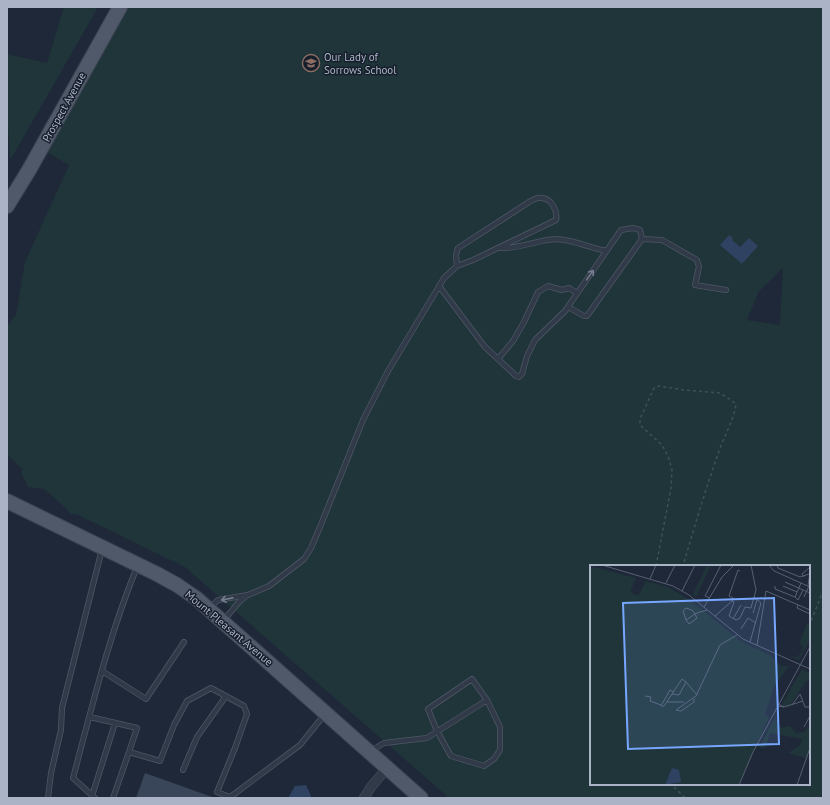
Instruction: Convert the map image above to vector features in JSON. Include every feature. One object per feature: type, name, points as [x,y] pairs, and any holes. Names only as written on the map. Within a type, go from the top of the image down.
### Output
[{"type":"main road","name":"Prospect Avenue","points":[[7,206],[29,170],[120,7]]},
{"type":"main road","name":"Mount Pleasant Avenue","points":[[7,501],[177,585],[196,598],[421,798]]},
{"type":"street","points":[[364,798],[387,768]]},
{"type":"lane","points":[[208,608],[218,600],[248,595],[269,586],[304,559],[311,548],[363,420],[388,371],[444,278],[457,266],[499,248],[556,220],[557,215],[553,205],[542,197],[536,198],[490,227],[458,248],[456,255],[457,266]]},
{"type":"lane","points":[[439,286],[485,346],[516,376],[519,377],[522,374],[527,356],[535,340],[565,311],[621,230],[633,228],[640,230],[642,239],[587,316],[584,316],[568,307]]},
{"type":"lane","points":[[499,248],[518,247],[554,239],[564,240],[607,251]]},
{"type":"lane","points":[[642,239],[662,240],[697,260],[699,266],[695,285],[726,290]]},
{"type":"lane","points":[[498,359],[513,340],[524,322],[538,292],[548,286],[562,290],[569,288],[577,293]]},
{"type":"lane","points":[[48,798],[51,773],[62,730],[62,708],[102,548]]},
{"type":"lane","points":[[115,723],[93,797],[73,778],[102,671],[127,591],[138,565]]},
{"type":"lane","points":[[223,621],[239,602],[248,595]]},
{"type":"lane","points":[[102,671],[146,699],[184,642]]},
{"type":"lane","points":[[472,679],[486,700],[500,727],[500,750],[494,759],[484,766],[451,756],[437,731],[428,709],[472,679]]},
{"type":"lane","points":[[129,752],[160,761],[174,725],[187,701],[211,688],[244,706],[247,714],[217,792],[229,797],[300,745],[326,713]]},
{"type":"lane","points":[[183,770],[197,737],[226,696]]},
{"type":"lane","points":[[370,752],[384,743],[427,738],[486,700]]},
{"type":"lane","points":[[90,717],[137,728],[113,798]]},
{"type":"path","points":[[656,565],[672,488],[672,470],[668,456],[662,445],[640,424],[640,419],[654,388],[659,386],[720,393],[736,404],[735,412],[719,451],[699,510],[683,565]]},
{"type":"path","points":[[810,624],[823,591]]},
{"type":"path","points":[[672,785],[686,798]]},
{"type":"green space","points":[[64,7],[98,7],[11,159],[7,109],[7,54],[47,63]]},
{"type":"green space","points":[[126,7],[823,7],[823,798],[449,798],[185,567],[76,514],[70,514],[66,508],[44,489],[28,487],[21,472],[23,470],[7,455],[7,326],[16,315],[25,262],[69,165],[47,152]],"holes":[[[783,268],[780,325],[747,320],[759,291]]]},
{"type":"water","points":[[729,235],[740,247],[749,238],[758,246],[742,264],[720,245]]},
{"type":"water","points":[[306,785],[312,798],[288,798],[295,786]]},
{"type":"building","points":[[145,773],[212,797],[212,798],[136,798]]},
{"type":"place","name":"Our Lady of Sorrows School","points":[[311,63]]}]
